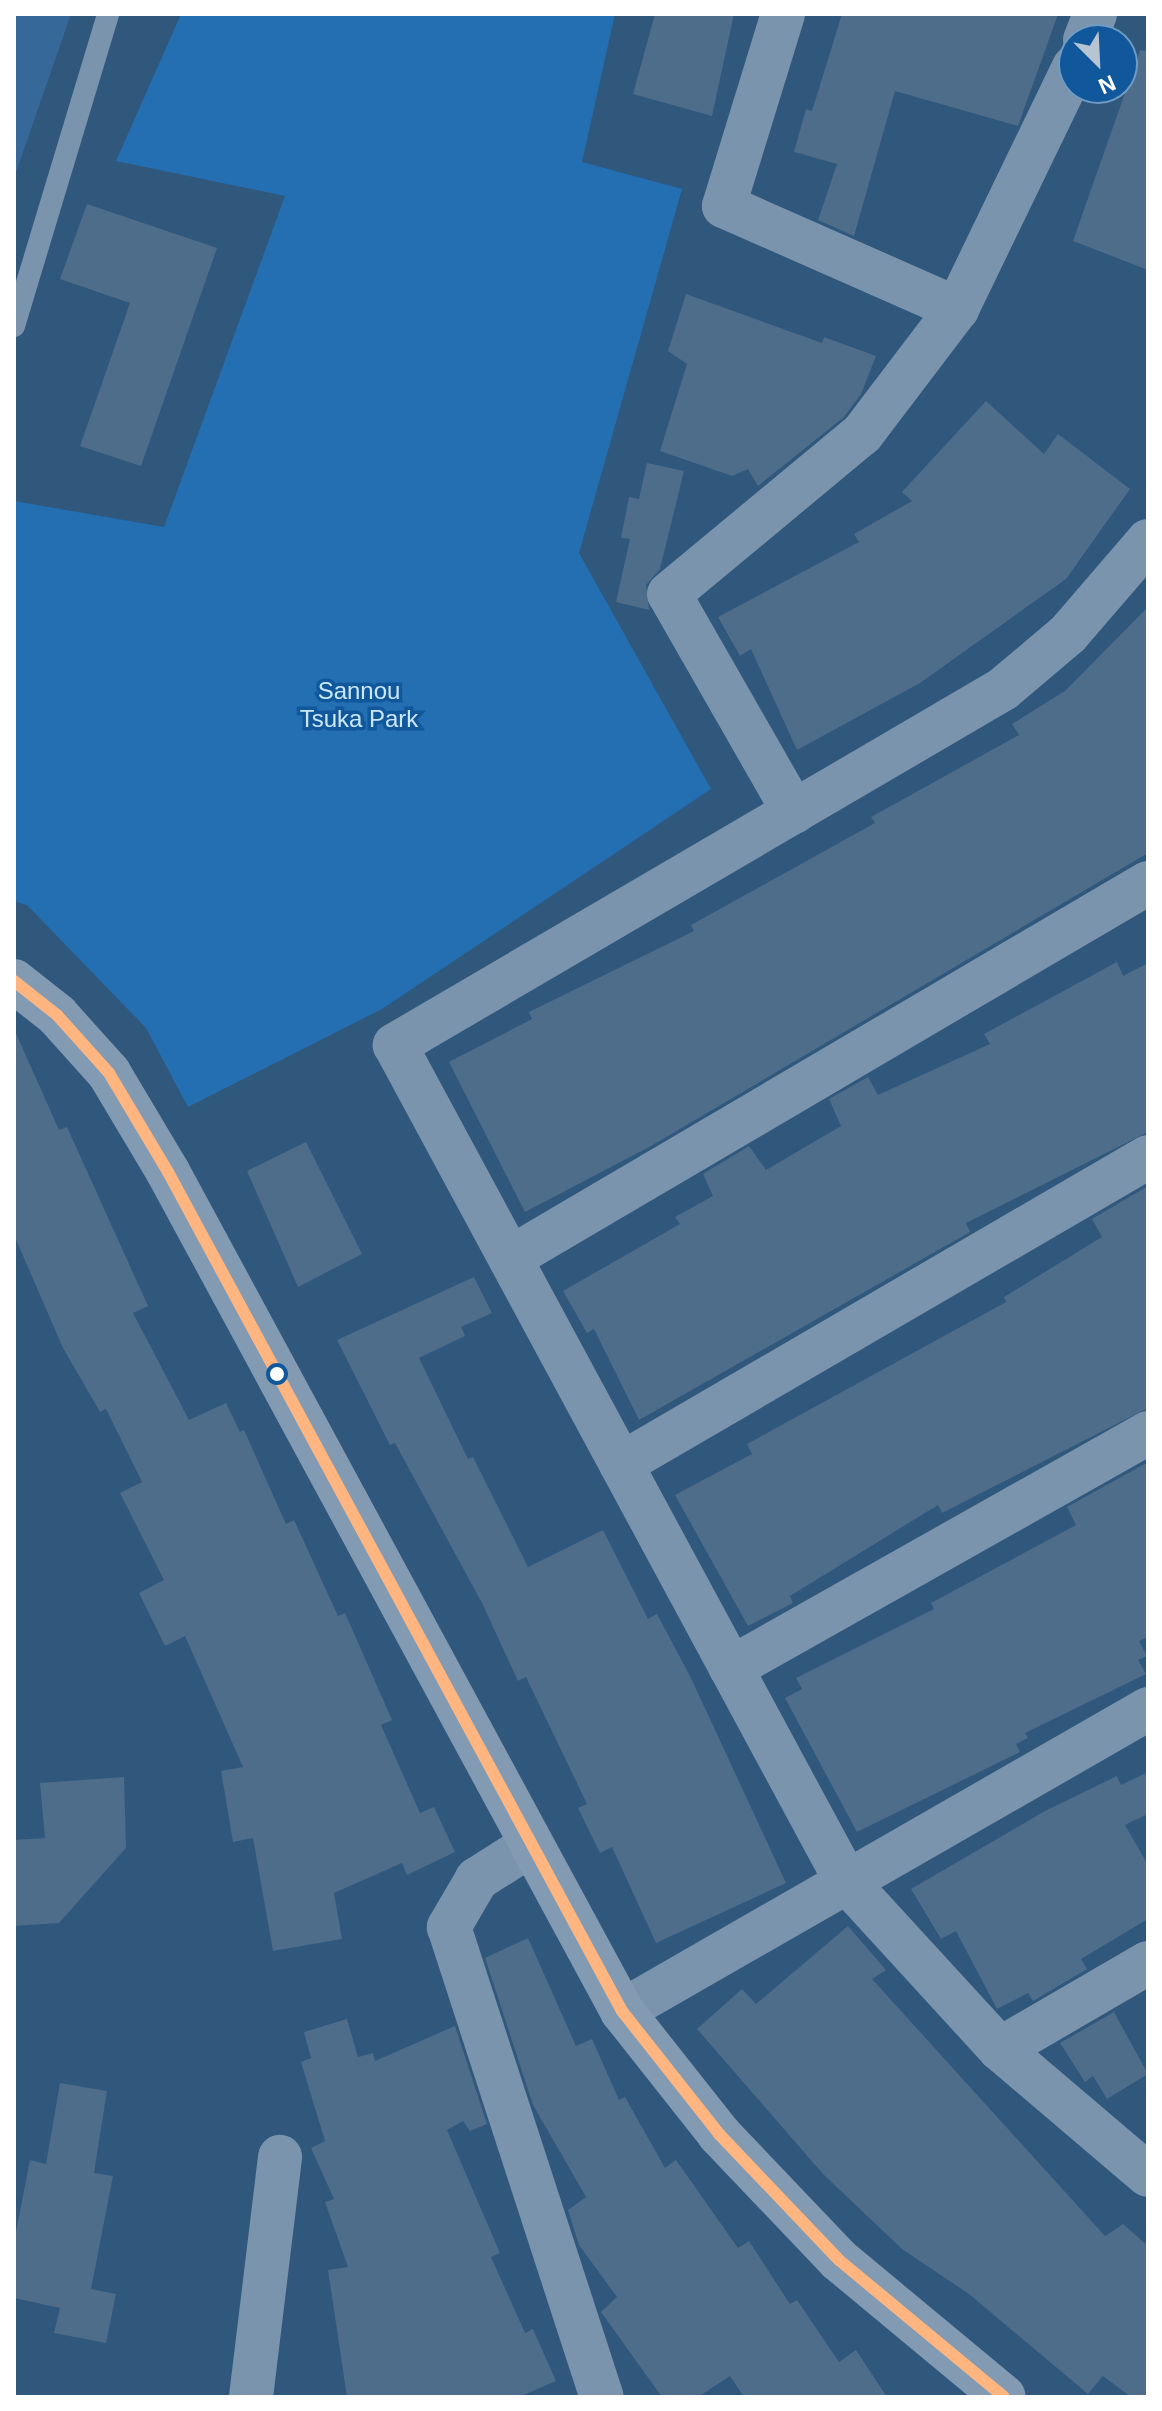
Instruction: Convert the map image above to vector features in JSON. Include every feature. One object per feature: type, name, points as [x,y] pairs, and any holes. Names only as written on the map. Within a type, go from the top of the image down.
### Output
[{"type":"street","points":[[783,14],[724,206],[957,309]]},
{"type":"street","points":[[794,812],[669,594],[862,434],[957,309],[1058,100]]},
{"type":"street","points":[[1148,541],[1068,634],[1003,689],[395,1045],[846,1881],[1000,2049],[1148,2175]]},
{"type":"street","points":[[510,1258],[1148,883]]},
{"type":"street","points":[[14,981],[57,1015],[109,1073],[168,1172],[529,1846],[622,2011],[719,2134],[839,2260],[1004,2397]]},
{"type":"street","points":[[621,1464],[1148,1157]]},
{"type":"street","points":[[731,1668],[1148,1433]]},
{"type":"street","points":[[622,2011],[1148,1709]]},
{"type":"street","points":[[529,1846],[477,1879],[449,1927],[602,2397]]},
{"type":"street","points":[[1000,2049],[1148,1963]]},
{"type":"street","points":[[251,2397],[280,2157]]},
{"type":"lane","points":[[14,326],[108,14]]},
{"type":"green space","name":"Sannou Tsuka Park","points":[[181,14],[615,14],[582,162],[682,189],[579,553],[711,789],[382,1009],[188,1107],[146,1028],[27,905],[14,901],[14,501],[164,527],[285,196],[116,161]]},
{"type":"shaded area","points":[[14,14],[71,14],[14,178]]},
{"type":"building","points":[[655,14],[734,14],[712,116],[633,94]]},
{"type":"building","points":[[842,14],[1058,14],[1018,126],[895,91],[854,236],[818,220],[837,164],[794,152],[806,109],[812,111]]},
{"type":"building","points":[[1140,50],[1148,51],[1148,270],[1073,241],[1121,104],[1138,104]]},
{"type":"building","points":[[87,204],[217,248],[141,466],[80,446],[130,303],[60,279]]},
{"type":"building","points":[[686,294],[822,343],[824,337],[876,356],[861,394],[844,417],[758,486],[748,469],[732,476],[660,451],[687,364],[668,351]]},
{"type":"building","points":[[986,401],[1044,454],[1058,434],[1130,489],[1066,579],[920,683],[797,750],[751,649],[740,656],[718,617],[859,542],[854,534],[912,501],[902,492]]},
{"type":"building","points":[[647,463],[684,471],[660,569],[646,585],[649,610],[616,602],[630,539],[621,538],[629,497],[639,499]]},
{"type":"building","points":[[1148,607],[1148,853],[651,1146],[525,1212],[449,1062],[532,1019],[529,1012],[694,931],[691,925],[875,823],[871,817],[1019,735],[1012,724],[1065,691]]},
{"type":"building","points":[[1117,962],[1123,976],[1148,963],[1148,1132],[966,1223],[970,1232],[639,1420],[594,1329],[587,1333],[563,1291],[680,1224],[675,1217],[713,1196],[703,1174],[749,1146],[766,1170],[841,1126],[829,1099],[868,1077],[878,1095],[990,1044],[984,1034]]},
{"type":"building","points":[[14,1029],[59,1130],[67,1127],[148,1306],[133,1313],[189,1420],[226,1403],[240,1432],[244,1430],[286,1524],[294,1520],[338,1616],[345,1613],[392,1720],[381,1725],[420,1813],[434,1807],[455,1852],[407,1875],[402,1863],[334,1893],[342,1939],[273,1951],[253,1838],[233,1842],[221,1771],[243,1767],[185,1636],[165,1646],[139,1593],[164,1580],[120,1493],[142,1482],[106,1409],[100,1412],[63,1348],[14,1235]]},
{"type":"building","points":[[306,1142],[362,1254],[298,1287],[247,1171]]},
{"type":"building","points":[[1148,1186],[1148,1408],[942,1513],[938,1505],[790,1596],[793,1603],[748,1626],[675,1495],[752,1454],[747,1444],[1006,1302],[1004,1297],[1102,1237],[1092,1219]]},
{"type":"building","points":[[474,1277],[492,1313],[461,1327],[465,1336],[419,1358],[468,1459],[473,1457],[528,1567],[603,1530],[648,1619],[657,1614],[691,1678],[786,1883],[656,1943],[612,1847],[600,1853],[578,1808],[587,1804],[526,1677],[518,1681],[482,1603],[395,1443],[390,1445],[337,1340]]},
{"type":"building","points":[[1148,1462],[1148,1637],[1139,1641],[1147,1656],[1138,1660],[1146,1674],[1025,1733],[1028,1738],[1016,1744],[1020,1752],[857,1832],[785,1698],[802,1689],[796,1678],[934,1609],[931,1603],[1076,1525],[1067,1507]]},
{"type":"building","points":[[1148,1772],[1148,1814],[1125,1825],[1148,1865],[1148,1919],[1081,1959],[1087,1969],[1033,2001],[1028,1993],[997,2009],[956,1931],[941,1939],[911,1889],[1045,1811],[1117,1776],[1121,1785]]},
{"type":"building","points":[[124,1777],[126,1848],[59,1923],[14,1926],[14,1840],[45,1838],[40,1783]]},
{"type":"building","points":[[848,1926],[886,1970],[872,1979],[1105,2236],[1123,2224],[1148,2246],[1148,2397],[1131,2397],[1103,2376],[1088,2394],[969,2294],[902,2249],[823,2174],[697,2029],[742,1989],[756,2004]]},
{"type":"building","points":[[528,1938],[576,2046],[592,2039],[619,2100],[625,2097],[665,2168],[676,2160],[738,2248],[749,2241],[790,2304],[797,2300],[839,2362],[856,2350],[887,2397],[744,2397],[730,2376],[698,2397],[662,2397],[601,2312],[617,2297],[579,2245],[568,2210],[586,2197],[533,2105],[485,1958]]},
{"type":"building","points":[[1114,2012],[1148,2074],[1107,2099],[1093,2076],[1085,2082],[1060,2043]]},
{"type":"building","points":[[347,2019],[358,2057],[373,2053],[375,2061],[455,2026],[487,2124],[470,2131],[463,2121],[447,2130],[500,2253],[491,2257],[525,2333],[533,2329],[556,2381],[519,2397],[347,2397],[328,2270],[348,2267],[325,2202],[334,2199],[311,2148],[325,2141],[301,2062],[311,2058],[304,2032]]},
{"type":"building","points":[[60,2083],[107,2091],[94,2173],[113,2176],[91,2289],[116,2294],[106,2343],[54,2333],[60,2308],[14,2298],[14,2242],[30,2160],[46,2164]]},
{"type":"transit line","points":[[14,981],[57,1015],[109,1073],[168,1172],[622,2011],[719,2134],[839,2260],[1004,2397]]}]
